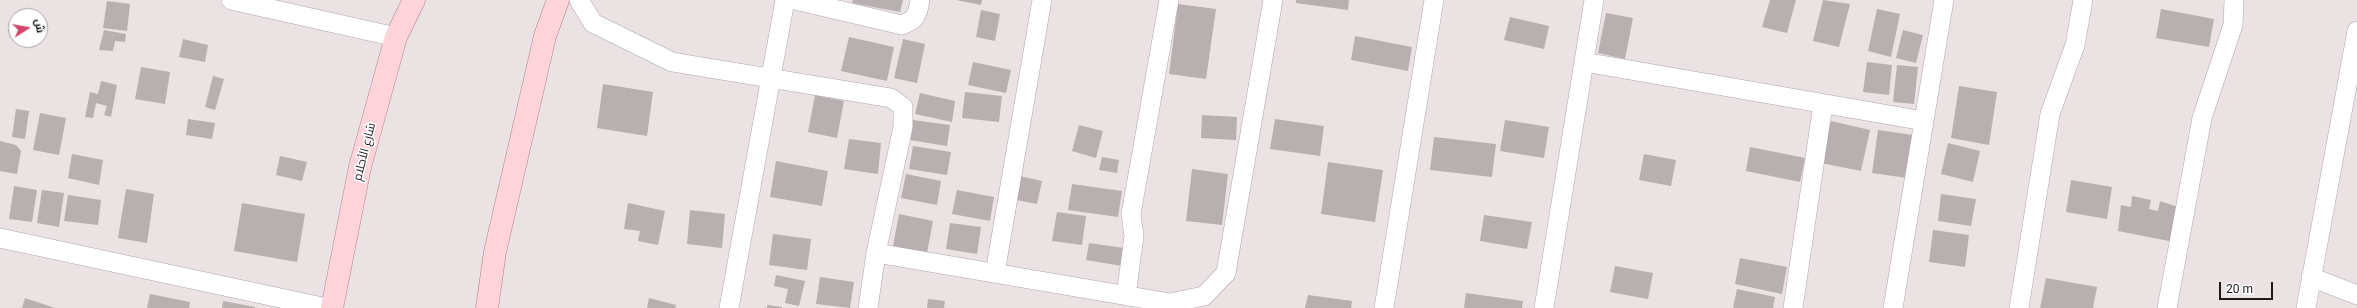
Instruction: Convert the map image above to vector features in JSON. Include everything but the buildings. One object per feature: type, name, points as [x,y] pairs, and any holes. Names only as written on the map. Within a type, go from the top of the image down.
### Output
[{"type":"main road","name":"شارع الأحلام","points":[[332,308],[360,168],[396,37],[414,0]]},
{"type":"main road","points":[[486,308],[495,252],[545,36],[558,0]]},
{"type":"street","points":[[231,0],[396,37]]},
{"type":"street","points":[[579,0],[593,23],[672,62],[891,98],[903,107],[903,127],[876,253],[868,308]]},
{"type":"street","points":[[729,308],[785,0]]},
{"type":"street","points":[[795,0],[902,25],[912,21],[918,14],[920,0]]},
{"type":"street","points":[[995,273],[1042,0]]},
{"type":"street","points":[[1126,296],[1134,236],[1131,214],[1169,0]]},
{"type":"street","points":[[876,253],[1170,303],[1204,296],[1226,272],[1273,0]]},
{"type":"street","points":[[1384,308],[1434,0]]},
{"type":"street","points":[[1544,308],[1594,0]]},
{"type":"street","points":[[1893,308],[1944,0]]},
{"type":"street","points":[[2020,308],[2050,114],[2075,45],[2083,0]]},
{"type":"street","points":[[2167,308],[2202,118],[2233,25],[2234,0]]},
{"type":"street","points":[[2306,308],[2357,31]]},
{"type":"street","points":[[1584,62],[1924,121]]},
{"type":"street","points":[[1793,308],[1823,104]]},
{"type":"street","points":[[0,238],[327,308]]},
{"type":"street","points":[[2311,277],[2357,295]]}]
